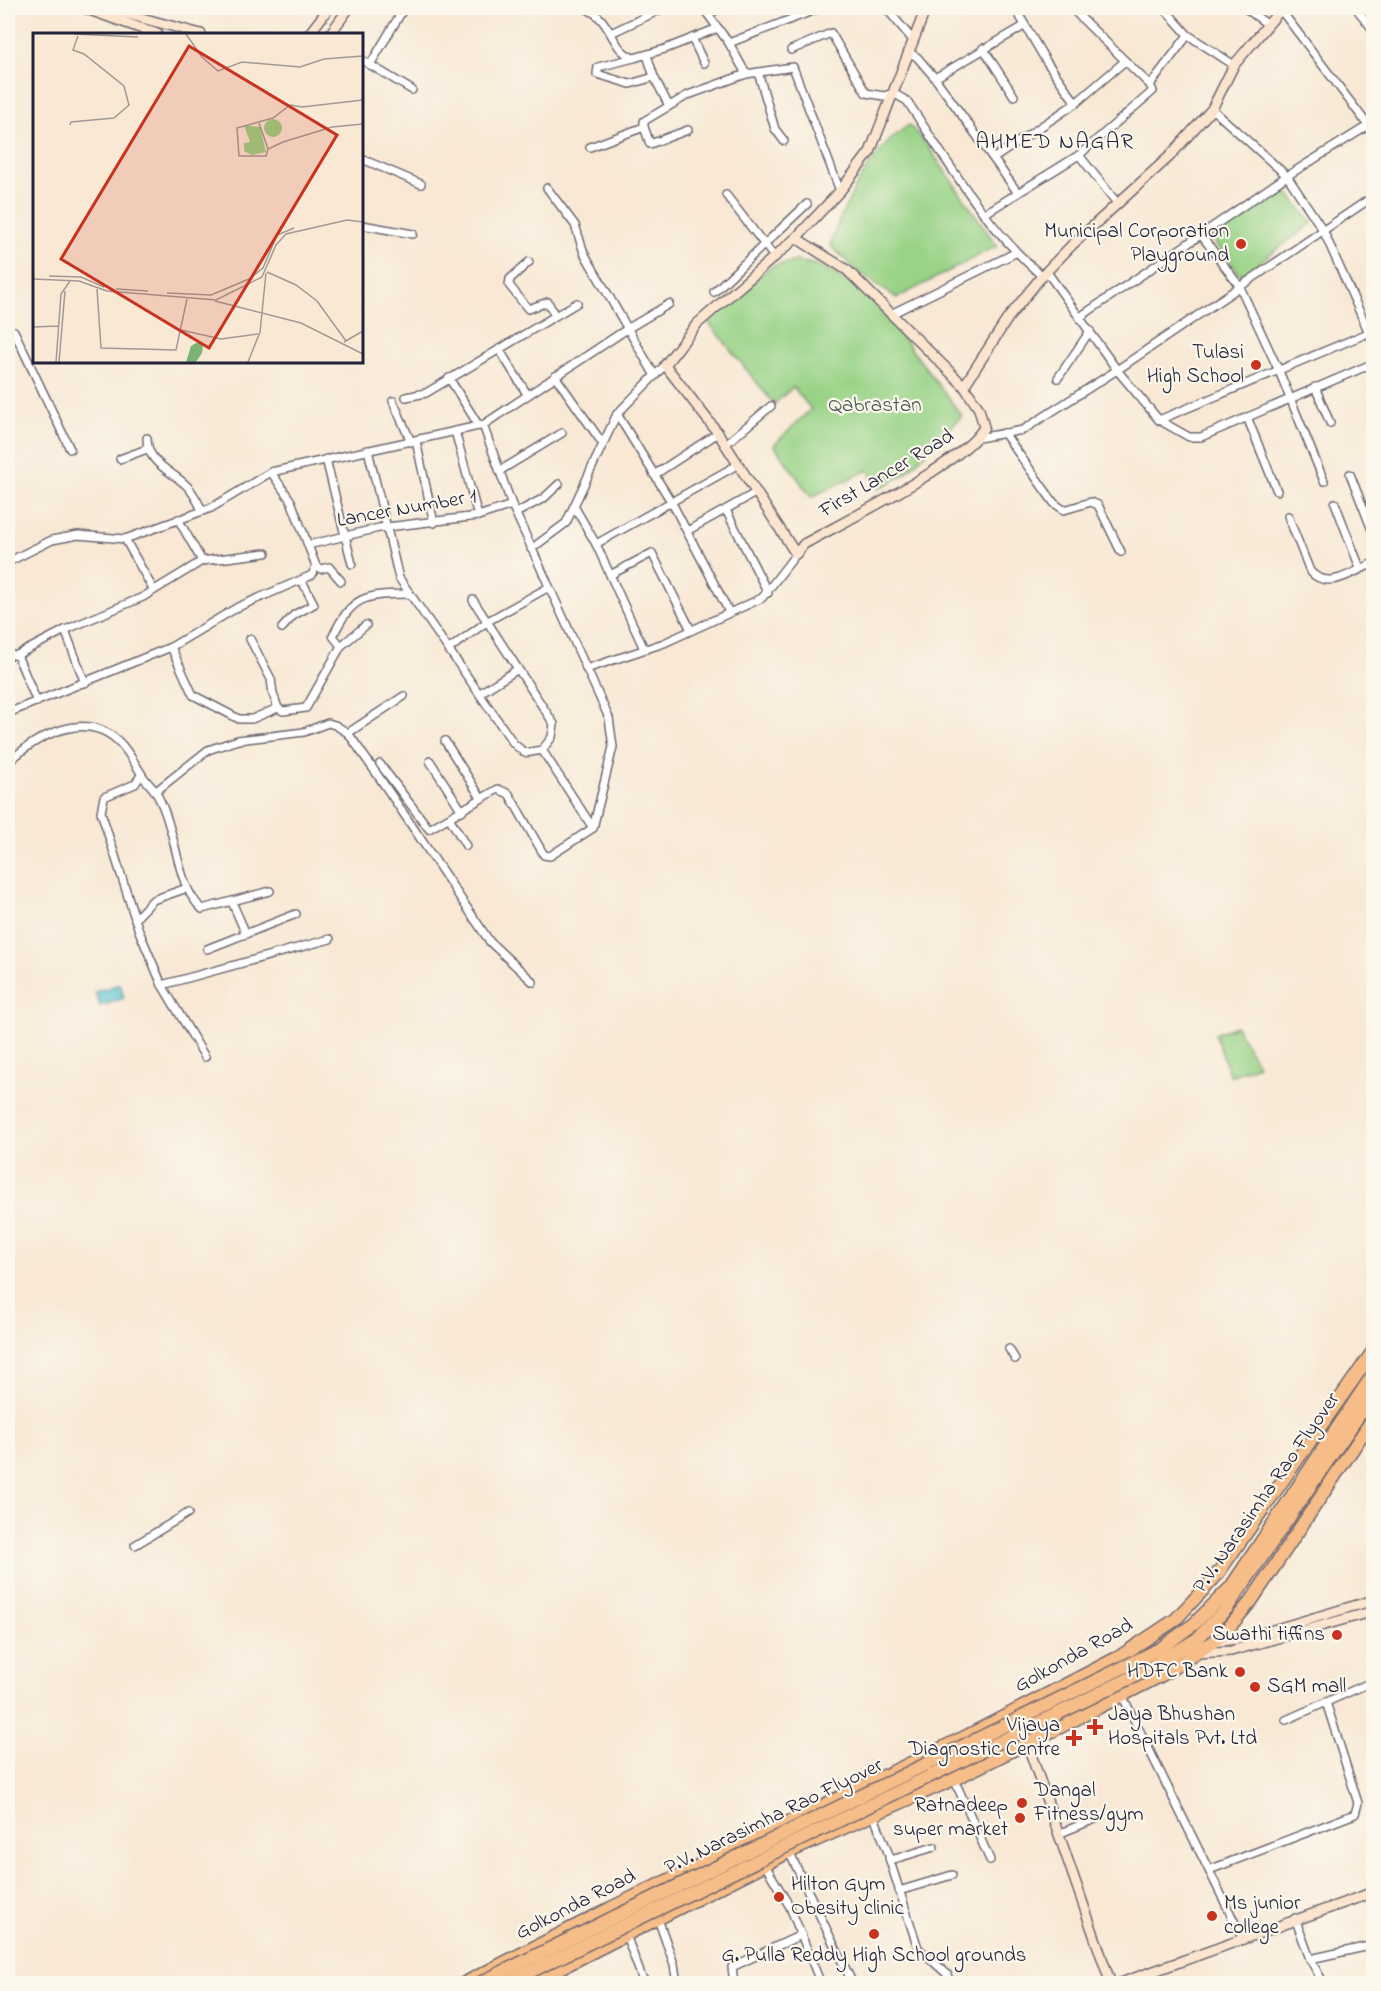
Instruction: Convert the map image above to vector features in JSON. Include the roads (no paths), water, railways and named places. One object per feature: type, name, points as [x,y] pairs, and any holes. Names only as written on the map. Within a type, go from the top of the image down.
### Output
[{"type":"highway","name":"Golkonda Road","points":[[464,1983],[611,1908],[829,1804],[1119,1657],[1175,1620],[1216,1576],[1374,1350]]},
{"type":"highway","name":"P.V. Narasimha Rao Flyover","points":[[478,1983],[1161,1648],[1194,1624],[1231,1587],[1374,1373]]},
{"type":"highway","name":"P.V. Narasimha Rao Flyover","points":[[505,1983],[1173,1655],[1197,1639],[1227,1608],[1374,1393]]},
{"type":"highway","points":[[529,1983],[789,1852],[954,1779],[1027,1743],[1162,1675],[1213,1642],[1227,1630],[1252,1600],[1374,1417]]},
{"type":"highway","points":[[829,1804],[840,1830]]},
{"type":"highway","points":[[530,1951],[542,1977]]},
{"type":"street","points":[[84,8],[154,33]]},
{"type":"street","points":[[105,8],[197,33]]},
{"type":"street","points":[[310,33],[328,8]]},
{"type":"street","points":[[331,33],[349,8]]},
{"type":"street","points":[[370,65],[404,8]]},
{"type":"street","points":[[585,8],[602,17],[622,51],[634,58]]},
{"type":"street","points":[[611,33],[664,8]]},
{"type":"street","points":[[703,8],[729,43],[746,74]]},
{"type":"street","points":[[708,14],[721,8]]},
{"type":"street","points":[[729,43],[820,8]]},
{"type":"street","points":[[886,8],[912,39]]},
{"type":"street","points":[[531,549],[566,523],[617,414],[665,365],[697,324],[796,238],[840,191],[870,152],[912,39],[927,8]]},
{"type":"street","points":[[1015,8],[1024,26],[1076,103]]},
{"type":"street","points":[[984,214],[1078,155],[1153,91],[1150,85],[1071,8]]},
{"type":"street","points":[[1164,8],[1188,35],[1234,65]]},
{"type":"street","points":[[1245,8],[1267,24]]},
{"type":"street","points":[[796,238],[847,270],[893,313],[964,386],[1008,318],[1044,274],[1117,203],[1169,157],[1212,109],[1234,65],[1281,8],[1371,124],[1374,133]]},
{"type":"street","points":[[1356,8],[1374,31]]},
{"type":"street","points":[[934,78],[1024,26]]},
{"type":"street","points":[[654,77],[630,84],[597,74],[598,67],[647,55],[718,27]]},
{"type":"street","points":[[791,50],[831,33],[866,93],[884,96],[893,93],[907,101],[984,214],[1015,253],[1044,274],[1159,420],[1189,437],[1201,437],[1374,363]]},
{"type":"street","points":[[1150,85],[1188,35]]},
{"type":"street","points":[[692,38],[704,63]]},
{"type":"street","points":[[983,48],[1014,96]]},
{"type":"street","points":[[908,52],[916,57],[934,78],[994,158],[1017,193]]},
{"type":"street","points":[[647,55],[654,77],[669,105]]},
{"type":"street","points":[[363,61],[412,90]]},
{"type":"street","points":[[994,158],[1076,103],[1125,61]]},
{"type":"street","points":[[688,130],[650,144],[644,121],[669,105],[746,74],[793,67],[840,191]]},
{"type":"street","points":[[758,72],[775,129],[784,141]]},
{"type":"street","points":[[1212,109],[1287,176],[1323,230],[1374,344]]},
{"type":"street","points":[[1080,317],[1287,176],[1371,124]]},
{"type":"street","points":[[590,147],[644,127]]},
{"type":"street","points":[[1078,155],[1117,203]]},
{"type":"street","points":[[363,159],[421,184]]},
{"type":"street","points":[[547,188],[575,225],[584,253],[655,376]]},
{"type":"street","points":[[726,195],[775,258]]},
{"type":"street","points":[[978,438],[1023,430],[1118,370],[1374,196]]},
{"type":"street","points":[[714,292],[807,204]]},
{"type":"street","points":[[363,225],[413,234]]},
{"type":"street","points":[[1202,236],[1240,287],[1279,370],[1324,481]]},
{"type":"street","points":[[893,313],[1015,253]]},
{"type":"street","points":[[529,262],[510,279],[510,285],[528,309],[548,302],[554,314]]},
{"type":"street","points":[[406,398],[426,393],[554,314],[577,303]]},
{"type":"street","points":[[8,562],[52,540],[78,535],[124,539],[211,508],[271,472],[481,425],[627,328],[669,304]]},
{"type":"street","points":[[8,334],[14,331],[70,449]]},
{"type":"street","points":[[1058,378],[1090,331]]},
{"type":"street","points":[[1159,420],[1368,333]]},
{"type":"street","points":[[499,349],[527,394]]},
{"type":"street","points":[[665,365],[726,444],[796,554]]},
{"type":"street","points":[[555,376],[603,444]]},
{"type":"street","points":[[380,764],[425,827],[433,828],[498,789],[509,794],[544,855],[550,856],[594,828],[614,747],[609,718],[531,549],[481,425],[450,378]]},
{"type":"street","name":"First Lancer Road","points":[[586,669],[691,630],[768,593],[804,544],[952,460],[978,438],[984,427],[979,409],[964,386]]},
{"type":"street","points":[[1315,387],[1330,423]]},
{"type":"street","points":[[393,401],[413,442],[434,523]]},
{"type":"street","points":[[726,444],[771,406]]},
{"type":"street","points":[[617,414],[672,503],[729,612]]},
{"type":"street","points":[[1247,417],[1277,491]]},
{"type":"street","points":[[455,431],[478,516]]},
{"type":"street","points":[[654,475],[718,433]]},
{"type":"street","points":[[501,470],[562,434]]},
{"type":"street","points":[[1004,434],[1054,503],[1064,510],[1091,502],[1098,505],[1121,552]]},
{"type":"street","points":[[147,438],[147,449],[157,464],[188,486],[202,510]]},
{"type":"street","points":[[120,459],[147,449]]},
{"type":"street","points":[[368,450],[399,578],[514,744],[525,753],[542,750],[552,737],[554,724],[472,600]]},
{"type":"street","points":[[326,459],[352,564]]},
{"type":"street","points":[[596,544],[739,464]]},
{"type":"street","points":[[271,472],[291,501],[316,566],[321,569],[329,567],[342,580]]},
{"type":"street","points":[[1350,474],[1374,535]]},
{"type":"street","points":[[516,513],[544,498],[559,484]]},
{"type":"street","points":[[687,531],[757,492]]},
{"type":"street","points":[[1335,503],[1360,568]]},
{"type":"street","name":"Lancer Number 1","points":[[308,545],[386,528],[478,516],[512,505]]},
{"type":"street","points":[[574,506],[596,544],[644,649]]},
{"type":"street","points":[[726,510],[768,593]]},
{"type":"street","points":[[1288,516],[1310,571],[1317,578],[1332,582],[1374,563]]},
{"type":"street","points":[[178,519],[202,561]]},
{"type":"street","points":[[124,539],[153,589]]},
{"type":"street","points":[[8,655],[17,656],[65,630],[143,597],[202,561],[266,553]]},
{"type":"street","points":[[610,575],[652,554],[691,630]]},
{"type":"street","points":[[8,713],[171,647],[238,607],[302,581],[312,575],[316,566]]},
{"type":"street","points":[[282,628],[294,615],[314,604],[302,581]]},
{"type":"street","points":[[449,649],[488,621],[549,588]]},
{"type":"street","points":[[341,646],[333,636],[340,620],[356,601],[408,590]]},
{"type":"street","points":[[171,647],[193,695],[239,719],[252,719],[280,709],[299,711],[306,708],[341,646],[366,625]]},
{"type":"street","points":[[65,630],[85,683]]},
{"type":"street","points":[[250,639],[272,679],[280,709]]},
{"type":"street","points":[[17,656],[37,702]]},
{"type":"street","points":[[480,693],[518,669]]},
{"type":"street","points":[[348,733],[404,696]]},
{"type":"street","points":[[155,792],[208,750],[238,740],[304,732],[328,723],[348,733],[484,934],[533,982]]},
{"type":"street","points":[[8,763],[36,740],[61,729],[81,726],[100,730],[120,742],[155,792],[169,823],[187,888],[194,902],[202,909],[270,891]]},
{"type":"street","points":[[446,741],[481,798]]},
{"type":"street","points":[[542,750],[594,828]]},
{"type":"street","points":[[430,761],[462,811]]},
{"type":"street","points":[[141,775],[135,784],[104,797],[100,812],[135,919],[162,985],[205,1057]]},
{"type":"street","points":[[450,819],[466,846]]},
{"type":"street","points":[[135,919],[153,900],[187,888]]},
{"type":"street","points":[[232,902],[246,934]]},
{"type":"street","points":[[207,949],[296,914]]},
{"type":"street","points":[[162,985],[330,939]]},
{"type":"street","points":[[1009,1349],[1015,1359]]},
{"type":"street","points":[[135,1545],[189,1513]]},
{"type":"street","points":[[1213,1642],[1246,1638],[1374,1600]]},
{"type":"street","points":[[1196,1653],[1230,1651],[1374,1611]]},
{"type":"street","points":[[1286,1720],[1374,1681]]},
{"type":"street","points":[[1122,1695],[1242,1937]]},
{"type":"street","points":[[1209,1870],[1355,1814],[1358,1803],[1326,1702]]},
{"type":"street","points":[[1027,1743],[1112,1983]]},
{"type":"street","points":[[954,1779],[990,1860]]},
{"type":"street","points":[[873,1814],[918,1948],[947,1974],[951,1983]]},
{"type":"street","points":[[1058,1834],[1095,1819]]},
{"type":"street","points":[[889,1858],[893,1860],[934,1847]]},
{"type":"street","points":[[789,1852],[853,1983]]},
{"type":"street","points":[[765,1865],[790,1907],[821,1983]]},
{"type":"street","points":[[899,1892],[951,1875]]},
{"type":"street","points":[[1118,1983],[1295,1918],[1374,1892]]},
{"type":"street","points":[[1295,1918],[1310,1959],[1324,1983]]},
{"type":"street","points":[[658,1919],[674,1964],[677,1983]]},
{"type":"street","points":[[626,1935],[642,1978],[648,1983]]},
{"type":"street","points":[[734,1983],[732,1967],[801,1935]]},
{"type":"street","points":[[1310,1959],[1374,1945]]},
{"type":"water","points":[[120,984],[124,998],[100,1006],[95,992]]},
{"type":"place","name":"Municipal Corporation Playground","points":[[1241,244]]},
{"type":"place","name":"Tulasi High School","points":[[1256,365]]},
{"type":"place","name":"Swathi tiffins","points":[[1337,1635]]},
{"type":"place","name":"HDFC Bank","points":[[1240,1672]]},
{"type":"place","name":"SGM mall","points":[[1255,1687]]},
{"type":"place","name":"Jaya Bhushan Hospitals Pvt. Ltd","points":[[1095,1727]]},
{"type":"place","name":"Vijaya Diagnostic Centre","points":[[1074,1738]]},
{"type":"place","name":"Dangal Fitness/gym","points":[[1022,1803]]},
{"type":"place","name":"Ratnadeep super market","points":[[1020,1818]]},
{"type":"place","name":"Hilton Gym Obesity clinic","points":[[779,1897]]},
{"type":"place","name":"Ms junior college","points":[[1212,1916]]},
{"type":"place","name":"G. Pulla Reddy High School grounds","points":[[874,1934]]},
{"type":"district","name":"AHMED NAGAR","points":[[1055,143]]},
{"type":"park label","name":"Qabrastan","points":[[875,406]]}]
